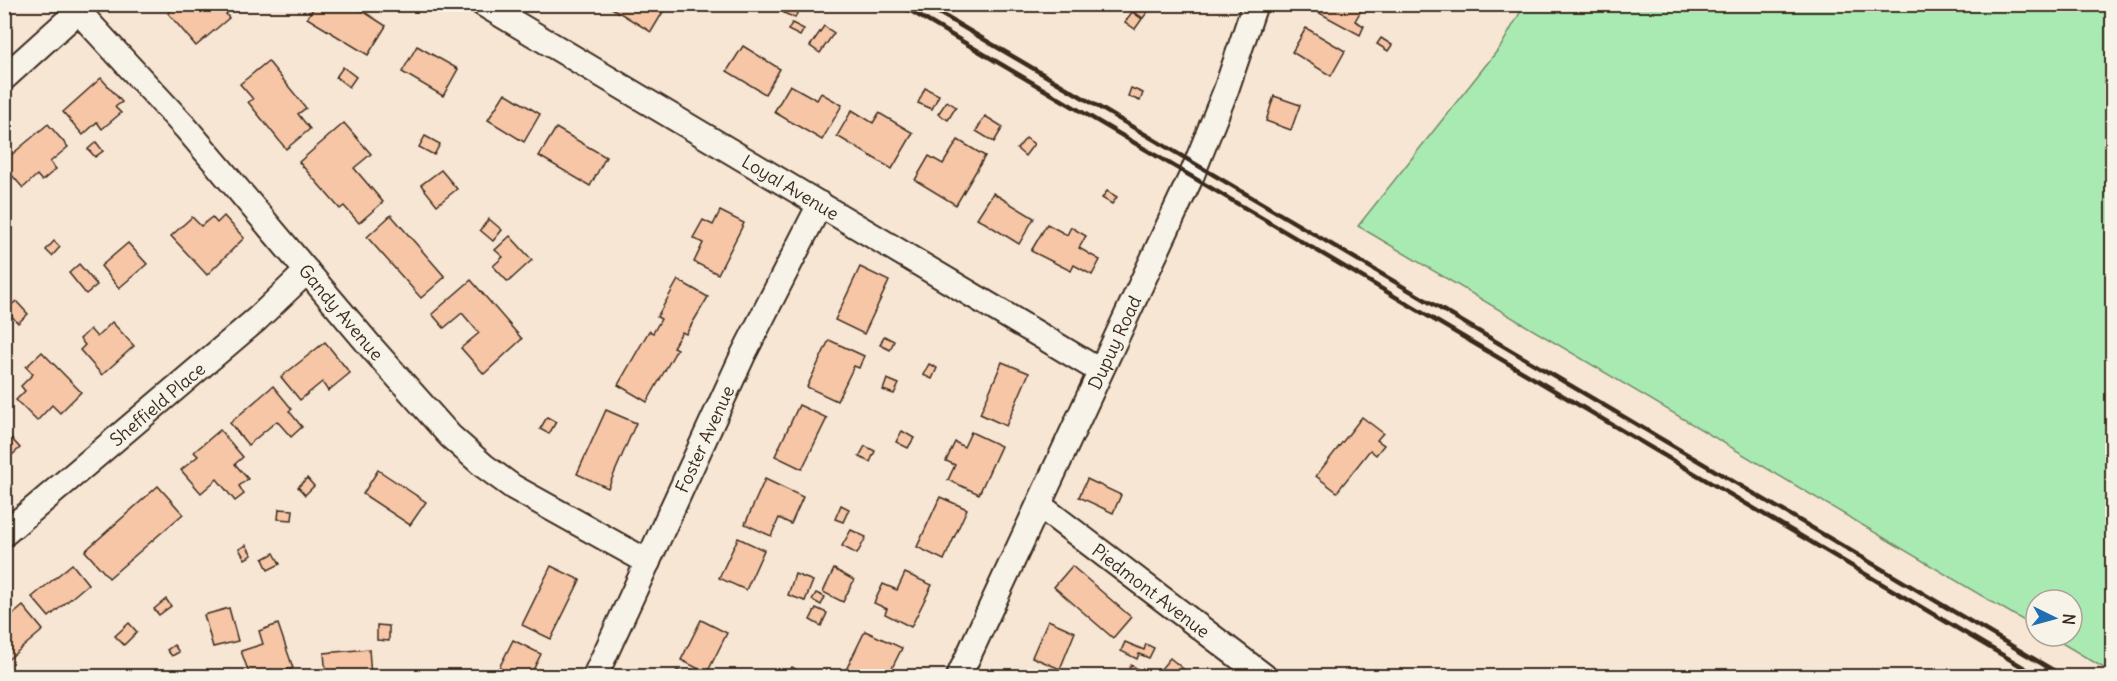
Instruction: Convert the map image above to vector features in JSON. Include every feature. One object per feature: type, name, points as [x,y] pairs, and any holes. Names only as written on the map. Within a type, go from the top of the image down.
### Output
[{"type":"street","name":"Loyal Avenue","points":[[483,4],[1100,371]]},
{"type":"street","name":"Dupuy Road","points":[[959,676],[1191,177],[1226,90],[1255,4]]},
{"type":"street","points":[[4,78],[82,8]]},
{"type":"street","name":"Gandy Avenue","points":[[82,8],[450,436],[484,466],[513,487],[648,562]]},
{"type":"street","name":"Foster Avenue","points":[[595,676],[743,355],[820,204]]},
{"type":"street","name":"Sheffield Place","points":[[4,534],[257,319],[307,271]]},
{"type":"street","name":"Piedmont Avenue","points":[[1039,504],[1264,676]]},
{"type":"green space","points":[[1525,4],[2112,5],[2112,673],[2070,648],[2084,648],[2084,588],[2024,588],[2024,621],[1358,226],[1501,46]]},
{"type":"building","points":[[178,4],[236,4],[226,14],[229,18],[196,46],[168,13]]},
{"type":"building","points":[[316,4],[352,4],[386,26],[368,55],[307,18]]},
{"type":"building","points":[[605,4],[662,4],[666,7],[651,32]]},
{"type":"building","points":[[1128,4],[1143,4],[1150,9],[1143,18],[1127,7]]},
{"type":"building","points":[[1318,4],[1358,4],[1363,7],[1355,21],[1364,26],[1360,35],[1314,10]]},
{"type":"building","points":[[787,6],[798,11],[795,18],[784,13]]},
{"type":"building","points":[[1132,12],[1142,19],[1135,29],[1125,22]]},
{"type":"building","points":[[792,23],[804,29],[800,36],[788,30]]},
{"type":"building","points":[[824,26],[834,33],[820,53],[810,46]]},
{"type":"building","points":[[1306,28],[1345,51],[1331,76],[1292,52]]},
{"type":"building","points":[[1381,38],[1392,45],[1388,51],[1377,44]]},
{"type":"building","points":[[417,46],[458,69],[443,96],[402,72]]},
{"type":"building","points":[[743,46],[780,69],[765,94],[727,71]]},
{"type":"building","points":[[268,61],[306,108],[298,114],[310,129],[286,149],[248,102],[253,99],[240,84]]},
{"type":"building","points":[[343,67],[356,77],[349,87],[336,77]]},
{"type":"building","points":[[101,78],[122,102],[115,107],[121,113],[102,129],[97,122],[83,135],[63,112]]},
{"type":"building","points":[[790,85],[817,100],[821,93],[842,105],[822,140],[774,112]]},
{"type":"building","points":[[925,88],[939,95],[932,109],[918,103]]},
{"type":"building","points":[[1131,88],[1143,93],[1140,101],[1128,96]]},
{"type":"building","points":[[505,93],[540,114],[524,142],[488,120]]},
{"type":"building","points":[[1274,96],[1300,105],[1291,130],[1266,121]]},
{"type":"building","points":[[947,101],[956,107],[948,120],[938,114]]},
{"type":"building","points":[[852,110],[873,123],[879,113],[913,133],[892,169],[837,136]]},
{"type":"building","points":[[985,116],[1003,127],[994,142],[976,131]]},
{"type":"building","points":[[344,123],[371,154],[354,168],[383,202],[359,223],[344,206],[340,209],[299,162]]},
{"type":"building","points":[[48,124],[68,147],[50,162],[56,169],[42,181],[37,175],[23,188],[4,166],[4,161]]},
{"type":"building","points":[[556,128],[606,157],[590,186],[539,156]]},
{"type":"building","points":[[425,136],[440,144],[434,155],[419,147]]},
{"type":"building","points":[[1026,138],[1034,144],[1025,156],[1017,149]]},
{"type":"building","points":[[958,140],[985,156],[956,205],[915,180],[929,156],[943,164]]},
{"type":"building","points":[[96,142],[103,151],[95,157],[88,149]]},
{"type":"building","points":[[441,170],[457,189],[437,205],[421,185]]},
{"type":"building","points":[[1107,191],[1117,197],[1112,204],[1102,198]]},
{"type":"building","points":[[993,193],[1034,218],[1019,244],[977,218]]},
{"type":"building","points":[[720,211],[744,223],[718,274],[694,262],[703,243],[693,238],[703,220],[713,225]]},
{"type":"building","points":[[391,215],[445,277],[421,298],[367,237]]},
{"type":"building","points":[[224,216],[244,238],[207,275],[171,236],[192,217],[201,226],[212,217],[217,223]]},
{"type":"building","points":[[489,219],[502,230],[493,241],[480,230]]},
{"type":"building","points":[[1047,224],[1067,235],[1071,227],[1086,236],[1079,248],[1100,260],[1092,275],[1074,265],[1071,271],[1031,251]]},
{"type":"building","points":[[510,236],[532,260],[508,282],[493,266],[503,257],[495,250]]},
{"type":"building","points":[[54,241],[60,247],[52,256],[46,250]]},
{"type":"building","points":[[128,243],[147,264],[119,288],[101,266]]},
{"type":"building","points":[[79,264],[97,285],[86,294],[69,273]]},
{"type":"building","points":[[860,267],[889,281],[864,334],[835,320]]},
{"type":"building","points":[[471,280],[522,339],[484,374],[461,348],[479,333],[462,313],[444,328],[432,314]]},
{"type":"building","points":[[678,280],[708,297],[686,334],[682,332],[673,347],[677,349],[647,402],[618,385],[649,331],[653,333],[661,319],[657,317]]},
{"type":"building","points":[[16,301],[28,314],[18,323],[6,310]]},
{"type":"building","points":[[112,322],[134,346],[102,375],[80,350],[85,345],[80,339],[90,329],[97,337]]},
{"type":"building","points":[[884,336],[894,341],[890,350],[880,345]]},
{"type":"building","points":[[829,340],[864,356],[859,368],[854,366],[837,401],[807,387]]},
{"type":"building","points":[[325,342],[350,373],[328,391],[322,382],[300,400],[281,377]]},
{"type":"building","points":[[42,352],[81,392],[60,413],[52,405],[37,421],[16,400],[25,391],[21,386],[33,374],[26,367]]},
{"type":"building","points":[[1002,362],[1029,373],[1006,426],[980,414]]},
{"type":"building","points":[[929,364],[937,368],[932,379],[923,375]]},
{"type":"building","points":[[887,379],[899,384],[894,394],[883,390]]},
{"type":"building","points":[[273,386],[292,409],[289,411],[302,427],[291,437],[277,421],[248,445],[230,423]]},
{"type":"building","points":[[799,405],[827,418],[802,469],[775,456]]},
{"type":"building","points":[[606,410],[636,423],[608,488],[577,474]]},
{"type":"building","points":[[547,417],[556,422],[549,434],[540,429]]},
{"type":"building","points":[[1362,417],[1383,433],[1377,440],[1384,445],[1376,455],[1370,450],[1337,492],[1316,476]]},
{"type":"building","points":[[4,430],[20,448],[4,462]]},
{"type":"building","points":[[220,430],[243,457],[235,464],[248,479],[239,486],[244,494],[235,501],[217,479],[201,493],[181,470],[198,456],[194,452]]},
{"type":"building","points":[[902,431],[914,438],[908,448],[896,442]]},
{"type":"building","points":[[971,432],[1001,446],[979,494],[948,480],[955,465],[946,461],[955,442],[964,447]]},
{"type":"building","points":[[865,446],[875,451],[870,462],[859,457]]},
{"type":"building","points":[[378,470],[426,502],[410,525],[363,494]]},
{"type":"building","points":[[307,478],[314,486],[305,495],[298,487]]},
{"type":"building","points":[[765,479],[803,497],[791,524],[779,518],[771,536],[745,524]]},
{"type":"building","points":[[1087,479],[1121,495],[1113,513],[1079,497]]},
{"type":"building","points":[[158,486],[183,514],[109,578],[85,551]]},
{"type":"building","points":[[940,497],[967,509],[944,560],[917,547]]},
{"type":"building","points":[[841,505],[849,509],[843,522],[835,519]]},
{"type":"building","points":[[279,509],[293,510],[292,520],[278,519]]},
{"type":"building","points":[[851,530],[866,537],[857,554],[842,546]]},
{"type":"building","points":[[738,538],[764,550],[746,590],[719,578]]},
{"type":"building","points":[[246,545],[252,555],[245,559],[239,549]]},
{"type":"building","points":[[274,553],[280,564],[268,570],[263,559]]},
{"type":"building","points":[[72,564],[88,584],[49,617],[32,597]]},
{"type":"building","points":[[551,566],[580,580],[551,639],[522,625]]},
{"type":"building","points":[[1072,566],[1131,617],[1113,638],[1054,587]]},
{"type":"building","points":[[834,569],[854,580],[843,602],[823,592]]},
{"type":"building","points":[[905,573],[932,585],[911,627],[885,614],[887,609],[874,603],[883,584],[897,590]]},
{"type":"building","points":[[795,574],[813,581],[805,601],[788,595]]},
{"type":"building","points":[[816,593],[825,597],[821,605],[812,600]]},
{"type":"building","points":[[166,599],[171,606],[159,615],[154,609]]},
{"type":"building","points":[[23,606],[43,630],[4,663],[4,622]]},
{"type":"building","points":[[229,608],[238,641],[213,647],[204,615]]},
{"type":"building","points":[[816,608],[827,613],[821,626],[810,620]]},
{"type":"building","points":[[701,620],[727,633],[707,673],[681,660]]},
{"type":"building","points":[[1048,620],[1075,632],[1060,669],[1032,657]]},
{"type":"building","points":[[129,623],[137,632],[124,645],[115,636]]},
{"type":"building","points":[[278,624],[293,668],[268,676],[250,676],[241,651],[263,644],[259,631]]},
{"type":"building","points":[[377,625],[389,626],[389,641],[377,640]]},
{"type":"building","points":[[865,631],[902,648],[888,676],[843,676]]},
{"type":"building","points":[[513,640],[541,654],[530,676],[495,676]]},
{"type":"building","points":[[1125,642],[1144,650],[1146,644],[1154,648],[1149,658],[1139,654],[1137,659],[1121,651]]},
{"type":"building","points":[[174,645],[179,652],[172,656],[167,650]]},
{"type":"building","points":[[369,649],[371,676],[326,676],[324,653]]},
{"type":"building","points":[[1170,658],[1192,676],[1155,676]]},
{"type":"building","points":[[1131,665],[1140,670],[1136,676],[1127,673]]},
{"type":"building","points":[[792,667],[807,676],[786,676]]},
{"type":"building","points":[[677,670],[692,676],[674,676]]},
{"type":"railway","points":[[899,4],[2038,676]]},
{"type":"railway","points":[[924,4],[2063,676]]}]
